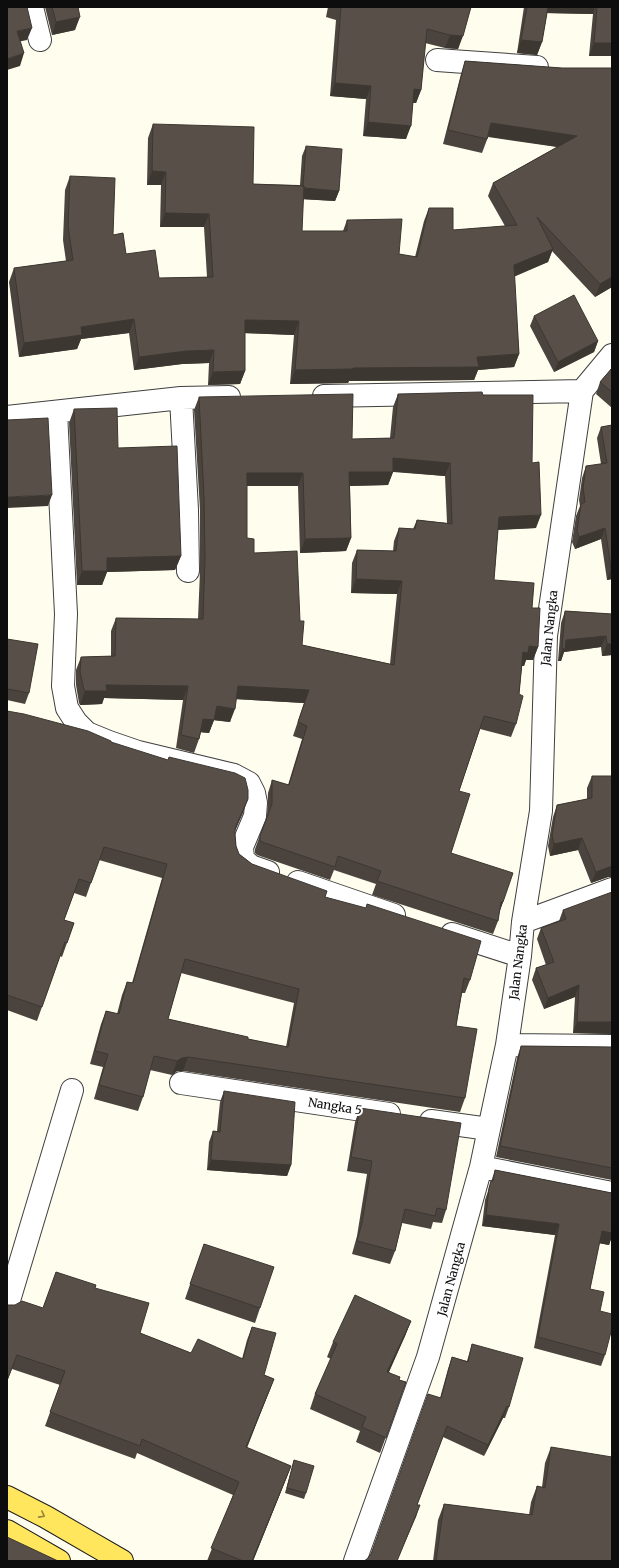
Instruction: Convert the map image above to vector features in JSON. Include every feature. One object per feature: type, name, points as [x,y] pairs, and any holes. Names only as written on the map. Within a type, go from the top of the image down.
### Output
[{"type":"main road","points":[[7,1497],[46,1517],[122,1561]]},
{"type":"main road","points":[[7,1531],[59,1561]]},
{"type":"street","points":[[32,7],[40,40]]},
{"type":"street","points":[[436,60],[556,69]]},
{"type":"street","points":[[305,396],[582,391],[612,355]]},
{"type":"street","name":"Jalan Nangka","points":[[355,1561],[428,1357],[440,1319],[481,1167],[507,1045],[520,956],[523,922],[541,811],[546,636],[582,391]]},
{"type":"street","points":[[7,417],[181,398],[251,397]]},
{"type":"street","points":[[181,398],[187,510],[188,572]]},
{"type":"street","points":[[56,412],[66,614],[63,686],[67,708],[76,722],[87,733]]},
{"type":"street","points":[[51,723],[87,733],[138,752],[234,775],[249,783],[254,793],[256,803],[254,816],[242,847],[244,859],[251,866],[354,902],[520,956]]},
{"type":"street","points":[[523,922],[612,889]]},
{"type":"street","points":[[507,1045],[612,1046]]},
{"type":"street","name":"Nangka 5","points":[[181,1083],[489,1129]]},
{"type":"street","points":[[7,1307],[72,1090]]},
{"type":"street","points":[[481,1167],[612,1192]]},
{"type":"building","points":[[7,7],[27,7],[32,28],[17,31],[24,53],[7,59]]},
{"type":"building","points":[[52,7],[78,7],[80,17],[56,22]]},
{"type":"building","points":[[341,7],[471,7],[463,36],[450,35],[427,29],[421,90],[414,89],[411,126],[368,122],[371,86],[335,83]]},
{"type":"building","points":[[527,7],[548,7],[542,42],[521,40]]},
{"type":"building","points":[[597,7],[612,7],[612,43],[594,43]]},
{"type":"building","points":[[465,61],[562,68],[612,68],[612,277],[600,284],[537,217],[553,249],[514,265],[519,354],[477,357],[479,367],[295,370],[299,321],[245,320],[245,371],[213,372],[214,350],[187,351],[139,357],[134,319],[81,327],[82,335],[24,343],[14,268],[73,260],[68,226],[70,176],[115,178],[113,235],[123,233],[126,254],[155,250],[159,278],[213,277],[209,214],[165,213],[166,172],[152,171],[153,124],[254,127],[253,184],[304,186],[302,231],[347,231],[347,220],[402,219],[399,254],[417,257],[429,208],[453,208],[453,230],[517,225],[493,183],[577,136],[491,123],[487,139],[448,130]]},
{"type":"building","points":[[306,146],[342,149],[339,191],[304,188]]},
{"type":"building","points":[[574,295],[598,341],[558,362],[534,316]]},
{"type":"building","points":[[612,368],[612,392],[600,382]]},
{"type":"building","points":[[482,392],[483,395],[533,395],[532,463],[539,462],[541,515],[499,517],[494,580],[534,583],[532,608],[540,608],[538,647],[529,646],[528,653],[523,652],[519,694],[523,696],[516,724],[484,716],[459,791],[470,794],[451,853],[513,873],[503,902],[501,902],[498,921],[377,881],[381,871],[338,856],[335,867],[262,842],[260,840],[260,836],[272,804],[272,780],[289,785],[307,726],[298,722],[309,690],[238,686],[235,709],[217,706],[214,720],[203,719],[199,739],[181,735],[188,686],[106,685],[107,691],[85,691],[80,672],[81,657],[115,656],[116,618],[203,619],[205,558],[204,497],[199,397],[353,394],[352,439],[394,438],[398,394]],"holes":[[[393,458],[450,463],[452,524],[417,520],[415,529],[399,528],[396,551],[357,550],[356,579],[402,581],[394,665],[302,645],[304,621],[300,621],[297,551],[254,553],[254,539],[247,538],[247,473],[303,473],[305,539],[351,538],[349,472],[393,472]]]},
{"type":"building","points":[[117,408],[118,448],[177,446],[181,556],[107,558],[107,571],[82,571],[74,409]]},
{"type":"building","points":[[48,418],[52,495],[7,497],[7,420]]},
{"type":"building","points":[[612,425],[611,568],[605,528],[579,537],[577,531],[581,504],[585,502],[583,488],[586,466],[607,463],[601,427]]},
{"type":"building","points":[[565,611],[612,614],[612,644],[607,644],[606,636],[566,640],[565,649],[562,649]]},
{"type":"building","points":[[7,639],[38,644],[29,693],[7,689]]},
{"type":"building","points":[[7,711],[88,731],[111,742],[168,760],[169,757],[235,773],[245,778],[248,790],[248,799],[235,828],[236,846],[239,854],[252,864],[327,891],[325,897],[366,908],[367,904],[481,941],[470,980],[464,978],[456,1026],[477,1029],[465,1098],[188,1057],[177,1061],[154,1056],[143,1097],[99,1085],[108,1054],[95,1051],[106,1011],[119,1014],[127,982],[133,983],[167,864],[104,847],[91,883],[79,879],[64,920],[74,923],[67,943],[65,942],[42,1007],[7,995]],"holes":[[[185,959],[299,989],[288,1047],[248,1039],[248,1037],[168,1019]]]},
{"type":"building","points":[[592,776],[612,776],[612,866],[596,872],[582,838],[554,844],[552,835],[557,805],[592,798]]},
{"type":"building","points":[[612,892],[612,1022],[577,1022],[579,985],[548,998],[536,968],[554,962],[541,928],[566,919],[563,910]]},
{"type":"building","points":[[521,1046],[612,1047],[612,1168],[500,1146]]},
{"type":"building","points":[[224,1091],[295,1102],[291,1165],[211,1160],[213,1131],[220,1132]]},
{"type":"building","points":[[360,1108],[461,1123],[446,1210],[437,1208],[435,1216],[405,1209],[395,1251],[357,1241],[362,1223],[372,1161],[351,1157]]},
{"type":"building","points":[[495,1170],[612,1193],[612,1233],[602,1231],[590,1289],[604,1292],[600,1311],[612,1314],[612,1328],[605,1355],[538,1337],[559,1224],[486,1215],[489,1188],[491,1181],[493,1181]]},
{"type":"building","points":[[204,1244],[274,1267],[260,1308],[190,1284]]},
{"type":"building","points":[[56,1272],[96,1285],[95,1288],[149,1303],[140,1333],[191,1353],[198,1339],[243,1359],[252,1327],[276,1333],[264,1375],[274,1379],[246,1447],[291,1466],[252,1561],[243,1561],[211,1548],[239,1482],[142,1439],[140,1446],[50,1412],[65,1371],[17,1355],[7,1380],[7,1304],[15,1305],[22,1301],[43,1308]]},
{"type":"building","points":[[355,1295],[411,1321],[387,1372],[400,1377],[399,1380],[406,1382],[386,1438],[362,1427],[366,1417],[315,1394],[337,1344],[333,1342]]},
{"type":"building","points":[[472,1344],[523,1358],[509,1407],[507,1406],[488,1445],[447,1426],[417,1505],[420,1505],[397,1561],[364,1561],[371,1554],[428,1394],[441,1398],[452,1357],[468,1362]]},
{"type":"building","points":[[551,1447],[612,1457],[612,1561],[436,1561],[444,1504],[532,1515],[537,1486],[545,1488]]},
{"type":"building","points":[[294,1460],[314,1466],[306,1493],[287,1488]]},
{"type":"building","points":[[7,1537],[58,1561],[7,1561]]}]
